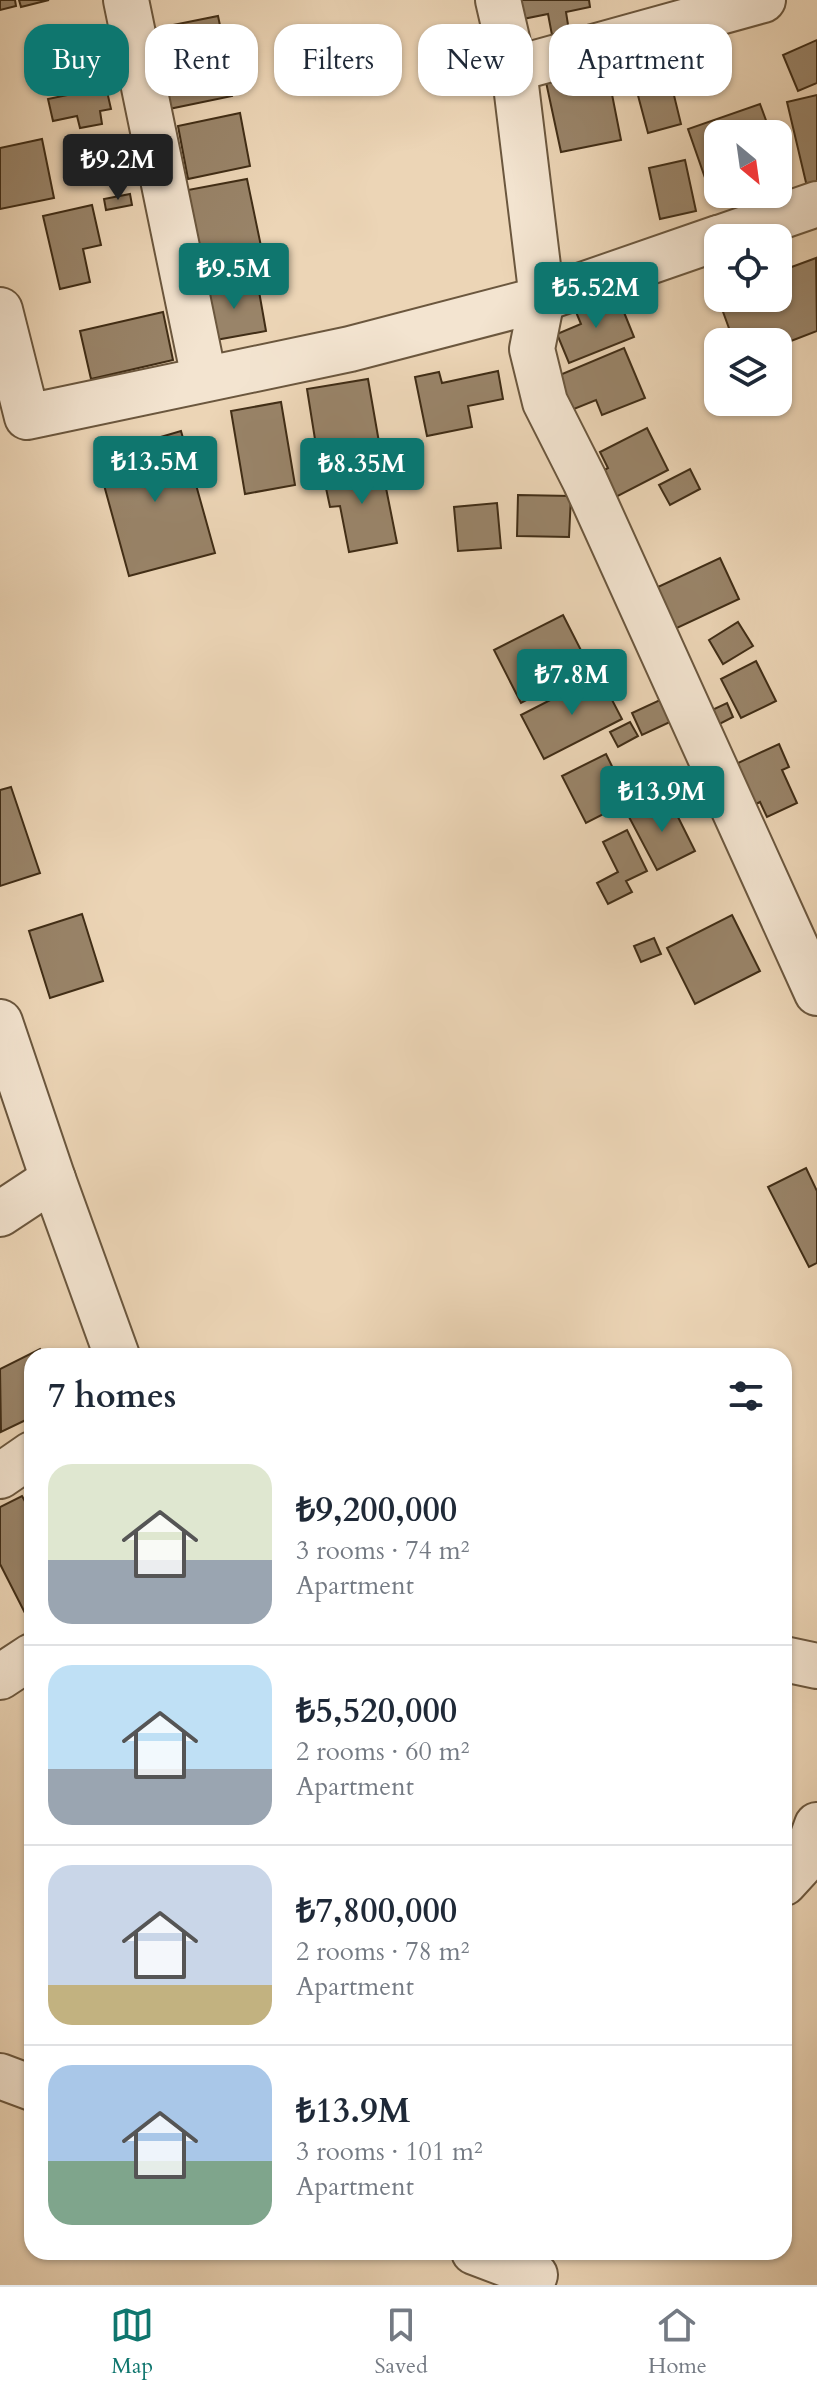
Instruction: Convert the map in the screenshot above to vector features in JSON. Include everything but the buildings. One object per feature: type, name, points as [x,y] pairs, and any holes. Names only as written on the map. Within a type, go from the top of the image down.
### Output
[{"type":"street","points":[[126,0],[204,378]]},
{"type":"street","points":[[498,0],[504,24]]},
{"type":"street","points":[[533,64],[763,0]]},
{"type":"street","points":[[517,96],[542,299],[532,349],[545,402],[585,481],[817,993]]},
{"type":"street","points":[[759,224],[817,204]]},
{"type":"street","points":[[0,310],[27,417],[350,349],[542,299],[704,243]]},
{"type":"street","points":[[0,1022],[114,1348]]},
{"type":"street","points":[[0,1214],[53,1179]]},
{"type":"street","points":[[0,1476],[24,1460]]},
{"type":"street","points":[[0,1677],[24,1661]]},
{"type":"street","points":[[792,1661],[817,1666]]},
{"type":"street","points":[[792,1874],[804,1861],[817,1825]]},
{"type":"street","points":[[0,2076],[24,2085]]},
{"type":"street","points":[[501,2260],[537,2271]]}]
